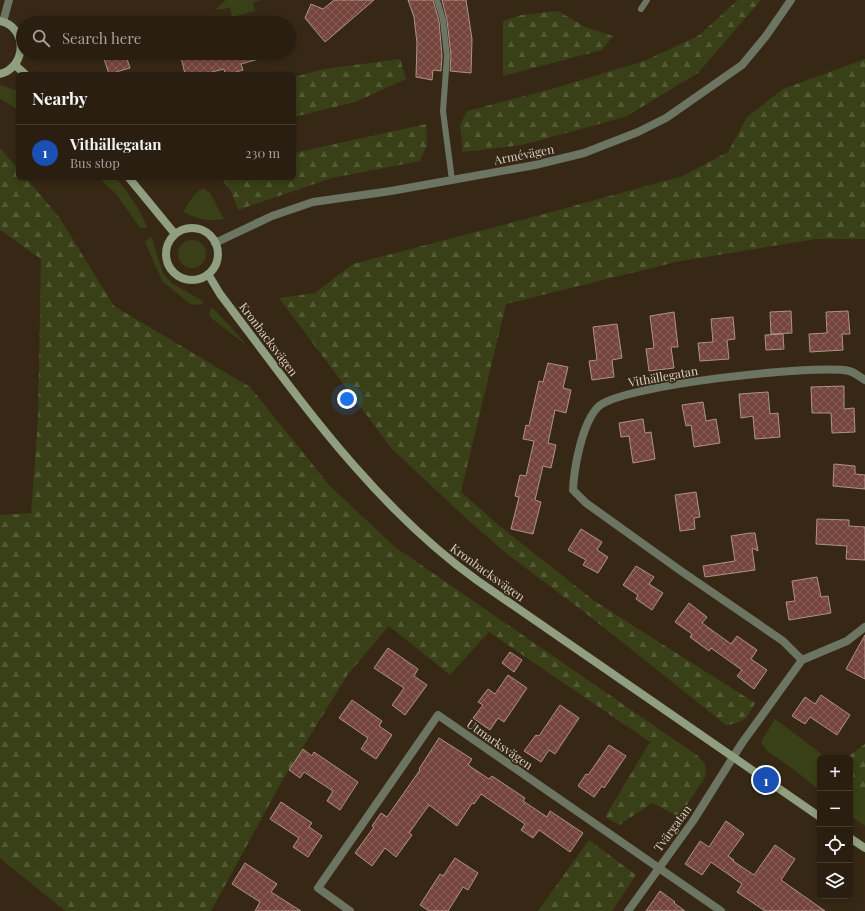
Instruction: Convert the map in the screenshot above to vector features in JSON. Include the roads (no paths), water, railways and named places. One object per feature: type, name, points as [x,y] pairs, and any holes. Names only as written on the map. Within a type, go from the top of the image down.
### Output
[{"type":"street","points":[[9,0],[2,22],[11,26],[16,33]]},
{"type":"street","name":"Armévägen","points":[[215,243],[272,216],[313,202],[535,165],[584,154],[638,132],[666,118],[742,65],[766,36],[791,0]]},
{"type":"street","points":[[0,74],[11,70],[18,60]]},
{"type":"street","points":[[15,65],[23,72]]},
{"type":"street","points":[[132,180],[175,234]]},
{"type":"street","points":[[190,229],[197,229],[210,236],[215,243],[217,249],[216,263],[208,274],[201,278],[189,280],[178,276],[168,263],[166,252],[170,240],[175,234],[190,229]]},
{"type":"street","name":"Kronbacksvägen","points":[[208,274],[220,294],[333,441],[400,516],[429,543],[484,585],[817,815]]},
{"type":"street","name":"Vithällegatan","points":[[802,660],[783,641],[680,571],[586,503],[573,490],[586,426],[598,406],[617,397],[660,387],[790,370],[850,371],[865,380]]},
{"type":"street","points":[[733,757],[802,660],[847,641],[865,627]]},
{"type":"street","name":"Utmarksvägen","points":[[350,911],[318,888],[438,715],[721,911]]},
{"type":"street","name":"Tvärgatan","points":[[628,911],[693,821],[733,757]]},
{"type":"street","points":[[853,840],[865,848]]},
{"type":"lane","points":[[437,0],[443,20],[446,49],[443,111],[452,180]]},
{"type":"lane","points":[[641,8],[647,0]]},
{"type":"place","name":"Vithällegatan","points":[[766,780]]}]
